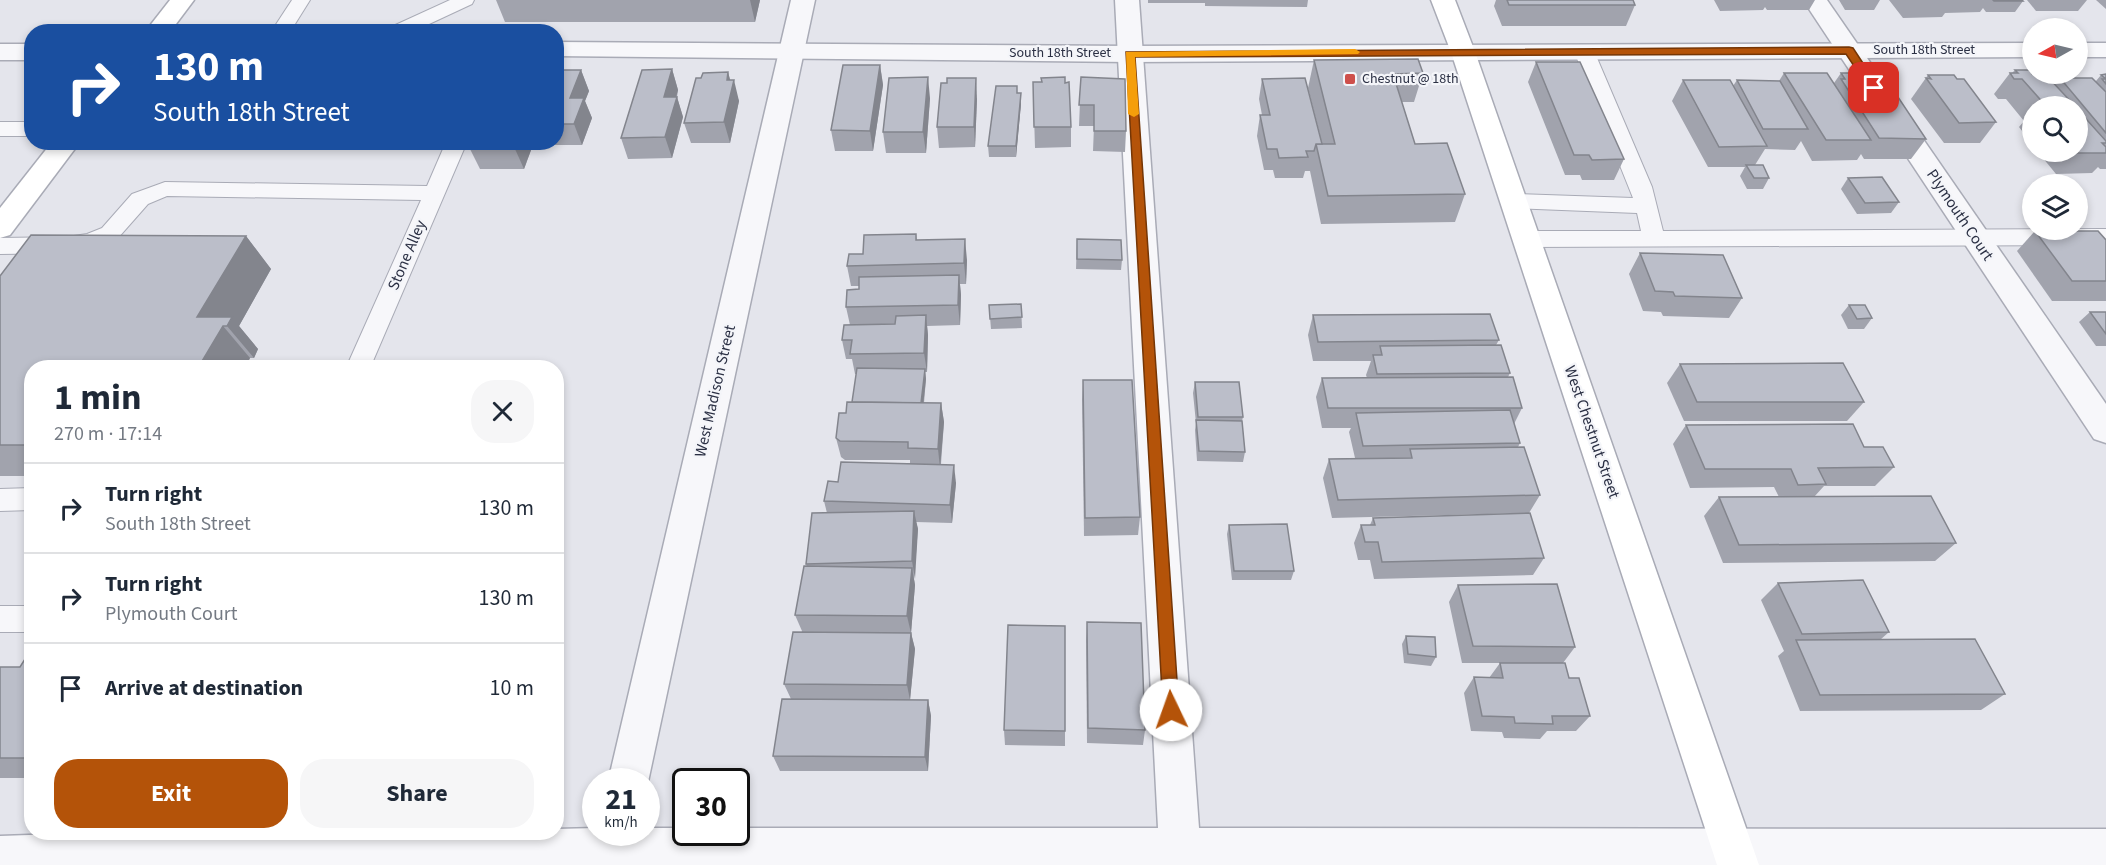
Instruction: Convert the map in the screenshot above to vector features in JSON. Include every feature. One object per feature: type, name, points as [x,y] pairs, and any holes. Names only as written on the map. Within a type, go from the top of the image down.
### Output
[{"type":"main road","points":[[163,24],[182,0]]},
{"type":"main road","name":"West Chestnut Street","points":[[1443,0],[1463,51],[1736,858]]},
{"type":"main road","points":[[0,228],[61,150]]},
{"type":"street","name":"West Madison Street","points":[[631,768],[803,0]]},
{"type":"street","points":[[1127,0],[1180,858]]},
{"type":"street","name":"Plymouth Court","points":[[1815,0],[2106,430]]},
{"type":"street","name":"South 18th Street","points":[[564,49],[1130,54],[2022,50]]},
{"type":"street","points":[[2088,50],[2106,50]]},
{"type":"street","points":[[0,52],[24,52]]},
{"type":"street","points":[[0,857],[133,850],[613,849],[1180,858],[1736,858],[2106,850]]},
{"type":"lane","points":[[286,24],[302,0]]},
{"type":"lane","points":[[402,24],[415,0]]},
{"type":"lane","points":[[413,24],[465,0]]},
{"type":"lane","points":[[1584,51],[1634,166],[1653,239]]},
{"type":"lane","points":[[0,129],[24,129]]},
{"type":"lane","name":"Stone Alley","points":[[361,360],[453,150]]},
{"type":"lane","points":[[0,246],[67,245],[91,241],[110,233],[140,199],[165,189],[434,193]]},
{"type":"lane","points":[[1514,201],[1646,206]]},
{"type":"lane","points":[[1526,239],[2106,237]]},
{"type":"lane","points":[[0,500],[24,499]]},
{"type":"lane","points":[[0,619],[24,619]]},
{"type":"building","points":[[1507,0],[1633,0],[1635,5],[1509,5]]},
{"type":"building","points":[[2022,0],[2023,1],[1994,1]]},
{"type":"building","points":[[1418,59],[1423,73],[1393,74],[1415,144],[1447,143],[1465,194],[1328,196],[1316,144],[1335,144],[1314,60]]},
{"type":"building","points":[[1536,62],[1580,62],[1624,159],[1592,160],[1589,155],[1574,155]]},
{"type":"building","points":[[843,65],[880,65],[870,131],[831,130]]},
{"type":"building","points":[[672,69],[664,97],[677,97],[665,137],[621,138],[642,70]]},
{"type":"building","points":[[564,70],[581,70],[570,98],[584,98],[574,124],[564,124]]},
{"type":"building","points":[[2015,70],[2022,70],[2022,79],[2014,79],[2010,73],[2018,73]]},
{"type":"building","points":[[728,72],[727,80],[734,80],[724,122],[684,123],[696,78],[701,78],[703,73]]},
{"type":"building","points":[[1784,73],[1827,73],[1871,140],[1826,140]]},
{"type":"building","points":[[1841,73],[1878,73],[1881,79],[1886,79],[1926,139],[1879,138],[1841,79],[1845,79]]},
{"type":"building","points":[[1928,75],[1954,75],[1957,79],[1964,79],[1996,122],[1959,123],[1926,78],[1931,79]]},
{"type":"building","points":[[928,77],[923,132],[883,132],[889,78]]},
{"type":"building","points":[[1065,77],[1065,83],[1069,82],[1071,127],[1034,127],[1033,82],[1042,82],[1041,78]]},
{"type":"building","points":[[1081,77],[1125,79],[1126,131],[1094,131],[1094,105],[1079,105]]},
{"type":"building","points":[[947,78],[976,78],[974,127],[937,127],[941,83],[947,83]]},
{"type":"building","points":[[1305,78],[1322,144],[1316,144],[1314,151],[1306,151],[1308,157],[1279,158],[1277,149],[1267,149],[1260,115],[1270,115],[1262,79]]},
{"type":"building","points":[[2088,78],[2092,78],[2106,92],[2106,133],[2088,111],[2088,96],[2075,96],[2065,84],[2088,84]]},
{"type":"building","points":[[1683,80],[1730,80],[1767,146],[1719,147]]},
{"type":"building","points":[[1737,80],[1780,81],[1808,129],[1763,129]]},
{"type":"building","points":[[2026,84],[2054,84],[2066,96],[2037,96]]},
{"type":"building","points":[[996,86],[1017,86],[1017,93],[1021,93],[1016,146],[988,146]]},
{"type":"building","points":[[2088,121],[2106,141],[2102,143],[2106,147],[2106,153],[2088,153]]},
{"type":"building","points":[[1746,165],[1763,165],[1769,178],[1754,178]]},
{"type":"building","points":[[1882,177],[1899,202],[1865,203],[1848,178]]},
{"type":"building","points":[[2088,231],[2098,231],[2106,240],[2106,281],[2072,281],[2042,240],[2088,240]]},
{"type":"building","points":[[916,234],[916,240],[965,239],[964,263],[847,266],[849,254],[863,254],[864,235]]},
{"type":"building","points":[[31,235],[246,236],[197,317],[232,317],[227,326],[223,326],[203,360],[24,360],[24,445],[0,445],[0,276]]},
{"type":"building","points":[[1077,239],[1121,240],[1122,260],[1077,259]]},
{"type":"building","points":[[1640,253],[1723,255],[1742,298],[1675,296],[1673,292],[1655,291]]},
{"type":"building","points":[[959,275],[958,305],[846,307],[847,290],[859,289],[859,277]]},
{"type":"building","points":[[1021,304],[1022,317],[990,319],[989,305]]},
{"type":"building","points":[[1849,305],[1865,305],[1872,318],[1857,319]]},
{"type":"building","points":[[2090,312],[2106,312],[2106,334]]},
{"type":"building","points":[[1490,314],[1499,340],[1318,342],[1313,315]]},
{"type":"building","points":[[926,315],[924,353],[850,354],[852,340],[842,340],[844,325],[895,324],[896,316]]},
{"type":"building","points":[[1501,345],[1510,373],[1377,374],[1373,355],[1382,355],[1380,346]]},
{"type":"building","points":[[1843,363],[1864,402],[1697,402],[1680,364]]},
{"type":"building","points":[[857,368],[925,369],[921,403],[852,402]]},
{"type":"building","points":[[1513,377],[1522,408],[1328,408],[1322,378]]},
{"type":"building","points":[[1083,380],[1132,380],[1140,517],[1085,518]]},
{"type":"building","points":[[1195,382],[1239,382],[1243,417],[1198,417]]},
{"type":"building","points":[[847,402],[941,403],[938,449],[908,448],[908,442],[840,441],[836,438],[839,413],[846,413]]},
{"type":"building","points":[[1510,410],[1520,443],[1363,446],[1356,413]]},
{"type":"building","points":[[1196,420],[1242,421],[1245,452],[1199,451]]},
{"type":"building","points":[[1853,424],[1864,447],[1883,447],[1894,467],[1818,468],[1826,484],[1798,485],[1791,469],[1705,469],[1686,425]]},
{"type":"building","points":[[1524,447],[1540,495],[1338,500],[1329,459],[1412,458],[1410,449]]},
{"type":"building","points":[[841,462],[954,465],[950,505],[824,501],[828,481],[838,482]]},
{"type":"building","points":[[1931,496],[1956,543],[1739,545],[1719,497]]},
{"type":"building","points":[[914,511],[912,561],[806,564],[812,513]]},
{"type":"building","points":[[1530,513],[1544,558],[1382,562],[1378,542],[1365,542],[1361,525],[1375,525],[1373,518]]},
{"type":"building","points":[[1287,524],[1294,571],[1234,571],[1229,525]]},
{"type":"building","points":[[804,566],[912,568],[907,616],[795,615]]},
{"type":"building","points":[[1863,580],[1889,632],[1802,634],[1778,583]]},
{"type":"building","points":[[1557,584],[1575,647],[1473,646],[1458,585]]},
{"type":"building","points":[[1087,622],[1141,623],[1145,730],[1088,728]]},
{"type":"building","points":[[1008,625],[1065,626],[1065,731],[1004,730]]},
{"type":"building","points":[[793,632],[911,633],[907,685],[784,684]]},
{"type":"building","points":[[1406,636],[1435,637],[1436,657],[1408,654]]},
{"type":"building","points":[[1975,639],[2005,694],[1820,695],[1796,640]]},
{"type":"building","points":[[24,661],[24,758],[0,758],[0,667],[20,667]]},
{"type":"building","points":[[1500,663],[1565,663],[1569,678],[1579,678],[1590,716],[1552,716],[1553,724],[1515,723],[1514,717],[1482,716],[1474,677],[1503,678]]},
{"type":"building","points":[[782,699],[928,700],[925,757],[773,756]]},
{"type":"slow traffic","points":[[1134,114],[1130,54],[1355,52]]},
{"type":"place","name":"Chestnut @ 18th","points":[[1350,79]]},
{"type":"route","points":[[1171,710],[1130,54],[1849,51],[1874,88]]}]
